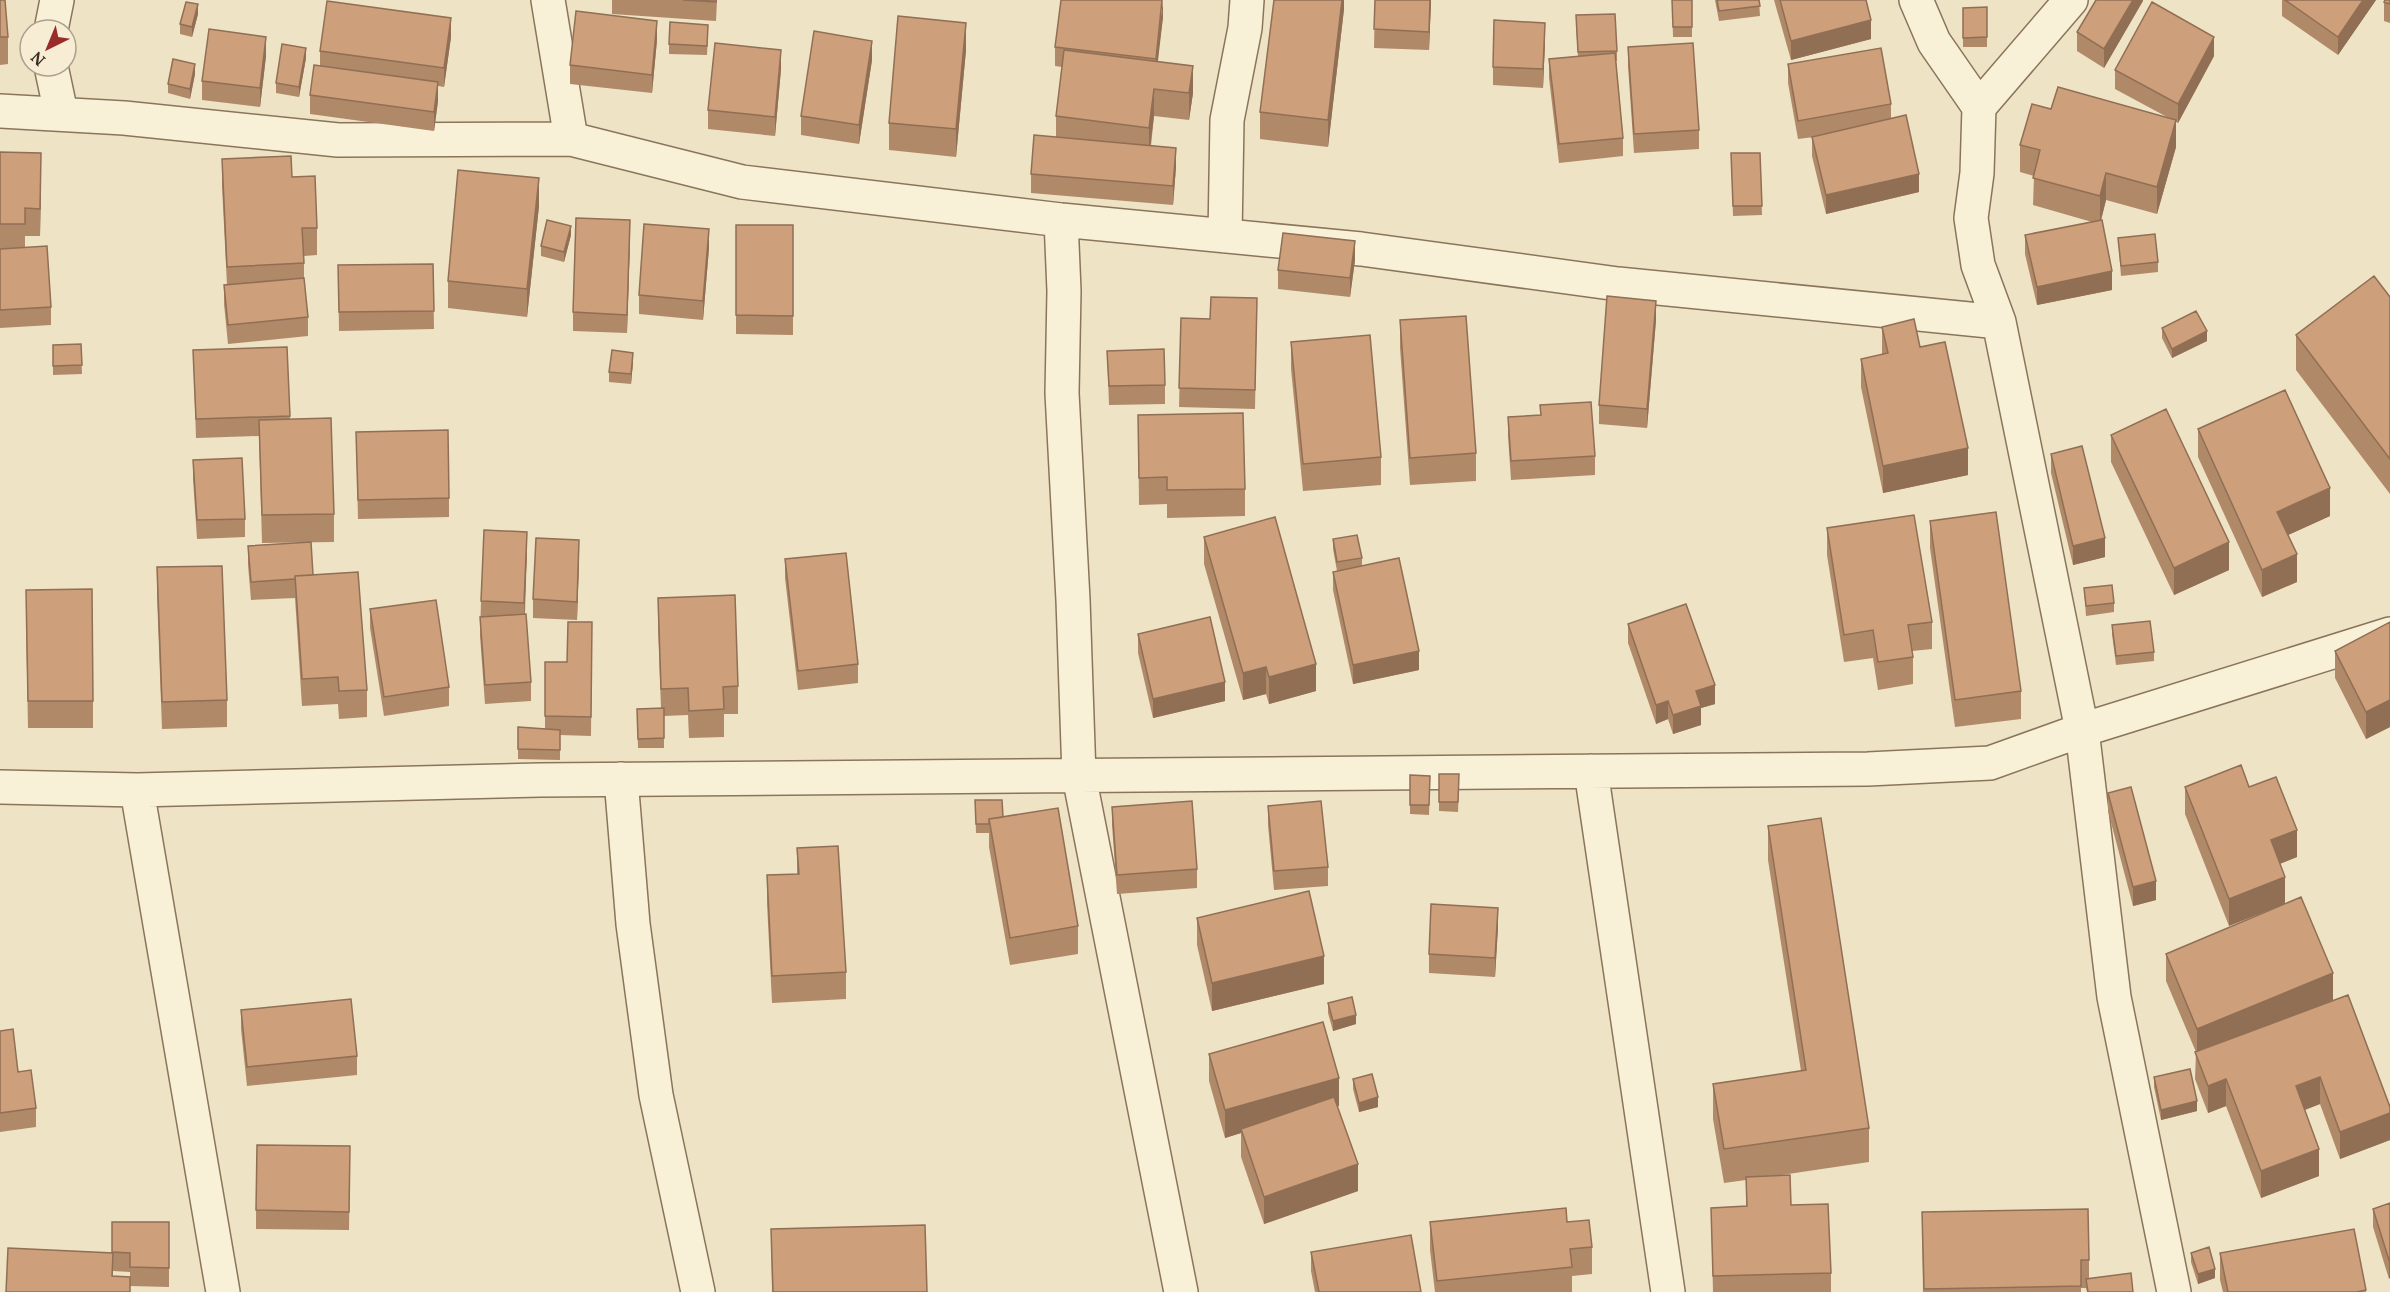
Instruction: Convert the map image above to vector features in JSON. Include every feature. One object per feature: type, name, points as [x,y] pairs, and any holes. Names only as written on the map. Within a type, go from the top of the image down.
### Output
[{"type":"street","points":[[53,18],[57,0]]},
{"type":"street","points":[[548,0],[571,139]]},
{"type":"street","points":[[1225,236],[1227,120],[1245,28],[1246,0]]},
{"type":"street","points":[[1916,0],[1934,42],[1979,107],[1977,173],[1971,218],[1978,265],[1999,322],[2082,730],[2114,997],[2174,1292]]},
{"type":"street","points":[[1979,107],[2071,0]]},
{"type":"street","points":[[54,78],[61,113]]},
{"type":"street","points":[[0,111],[61,113],[338,140],[571,139],[742,182],[1060,220],[1361,249],[1618,284],[1999,322]]},
{"type":"street","points":[[1060,220],[1064,291],[1062,393],[1080,776],[1181,1292]]},
{"type":"street","points":[[0,787],[138,790],[621,779],[1868,769],[1990,763],[2082,730],[2390,634]]},
{"type":"street","points":[[1591,771],[1668,1292]]},
{"type":"street","points":[[621,779],[633,924],[656,1095],[698,1292]]},
{"type":"street","points":[[138,790],[223,1292]]},
{"type":"building","points":[[0,0],[5,0],[8,37],[0,37]]},
{"type":"building","points":[[683,0],[716,0],[716,2]]},
{"type":"building","points":[[1061,0],[1162,0],[1156,59],[1055,47]]},
{"type":"building","points":[[1274,0],[1342,0],[1328,120],[1260,112]]},
{"type":"building","points":[[1375,0],[1430,0],[1429,32],[1374,29]]},
{"type":"building","points":[[1672,0],[1692,0],[1692,27],[1673,27]]},
{"type":"building","points":[[1717,0],[1759,0],[1760,6],[1719,11]]},
{"type":"building","points":[[1780,0],[1866,0],[1871,20],[1791,41]]},
{"type":"building","points":[[2096,0],[2133,0],[2104,49],[2077,32]]},
{"type":"building","points":[[2285,0],[2363,0],[2338,37]]},
{"type":"building","points":[[327,1],[451,18],[444,68],[320,51]]},
{"type":"building","points":[[186,2],[198,4],[192,27],[180,24]]},
{"type":"building","points":[[2152,2],[2214,37],[2178,104],[2115,70]]},
{"type":"building","points":[[1987,7],[1987,37],[1963,38],[1963,8]]},
{"type":"building","points":[[576,11],[657,21],[652,75],[570,65]]},
{"type":"building","points":[[1615,14],[1617,51],[1578,52],[1576,15]]},
{"type":"building","points":[[898,16],[966,23],[956,129],[889,123]]},
{"type":"building","points":[[1494,20],[1545,23],[1543,69],[1493,67]]},
{"type":"building","points":[[670,22],[708,25],[707,46],[669,44]]},
{"type":"building","points":[[209,29],[266,37],[260,88],[202,81]]},
{"type":"building","points":[[814,31],[872,41],[859,125],[801,116]]},
{"type":"building","points":[[715,43],[781,50],[775,117],[708,110]]},
{"type":"building","points":[[1693,43],[1699,130],[1634,134],[1628,47]]},
{"type":"building","points":[[282,44],[306,48],[299,87],[276,83]]},
{"type":"building","points":[[1881,48],[1891,104],[1798,121],[1788,64]]},
{"type":"building","points":[[1064,50],[1193,66],[1189,93],[1154,89],[1149,128],[1056,116]]},
{"type":"building","points":[[1615,53],[1623,138],[1559,144],[1549,59]]},
{"type":"building","points":[[173,59],[195,64],[190,89],[168,84]]},
{"type":"building","points":[[314,65],[438,82],[434,112],[310,95]]},
{"type":"building","points":[[2058,87],[2176,120],[2157,187],[2106,173],[2100,196],[2033,178],[2040,150],[2020,145],[2032,104],[2051,109]]},
{"type":"building","points":[[1906,115],[1919,174],[1826,195],[1812,137]]},
{"type":"building","points":[[1034,135],[1176,148],[1173,186],[1031,174]]},
{"type":"building","points":[[0,152],[41,153],[40,209],[25,208],[25,224],[0,224]]},
{"type":"building","points":[[1731,153],[1760,153],[1762,206],[1733,206]]},
{"type":"building","points":[[291,156],[292,177],[315,176],[317,228],[302,228],[304,263],[227,267],[222,159]]},
{"type":"building","points":[[458,170],[539,178],[527,289],[448,281]]},
{"type":"building","points":[[576,218],[630,220],[627,315],[573,312]]},
{"type":"building","points":[[547,220],[571,226],[564,252],[541,246]]},
{"type":"building","points":[[2102,220],[2112,271],[2037,287],[2025,235]]},
{"type":"building","points":[[644,224],[709,229],[703,301],[639,295]]},
{"type":"building","points":[[736,225],[793,225],[793,316],[736,315]]},
{"type":"building","points":[[1283,233],[1355,241],[1350,278],[1278,270]]},
{"type":"building","points":[[2155,234],[2158,262],[2121,266],[2118,238]]},
{"type":"building","points":[[47,246],[51,307],[0,310],[0,249]]},
{"type":"building","points":[[433,264],[434,311],[339,312],[338,265]]},
{"type":"building","points":[[2374,276],[2390,297],[2390,459],[2296,335]]},
{"type":"building","points":[[304,278],[308,317],[228,325],[224,285]]},
{"type":"building","points":[[1607,296],[1656,301],[1647,409],[1599,405]]},
{"type":"building","points":[[1211,297],[1257,298],[1255,390],[1179,388],[1181,318],[1210,319]]},
{"type":"building","points":[[2196,311],[2207,331],[2172,349],[2162,328]]},
{"type":"building","points":[[1466,316],[1476,453],[1410,458],[1400,320]]},
{"type":"building","points":[[1914,319],[1920,347],[1945,342],[1968,448],[1883,466],[1861,359],[1888,353],[1882,327]]},
{"type":"building","points":[[1370,335],[1381,457],[1303,464],[1291,342]]},
{"type":"building","points":[[81,344],[82,365],[53,366],[53,345]]},
{"type":"building","points":[[287,347],[290,416],[196,419],[193,350]]},
{"type":"building","points":[[1164,349],[1165,385],[1109,386],[1107,351]]},
{"type":"building","points":[[612,350],[633,353],[631,374],[609,372]]},
{"type":"building","points":[[2285,390],[2330,488],[2277,512],[2297,554],[2262,570],[2198,429]]},
{"type":"building","points":[[1591,402],[1595,456],[1511,461],[1508,417],[1541,415],[1540,405]]},
{"type":"building","points":[[2166,409],[2229,542],[2174,568],[2111,435]]},
{"type":"building","points":[[1243,413],[1245,489],[1167,490],[1167,477],[1139,478],[1138,415]]},
{"type":"building","points":[[331,418],[334,514],[262,515],[259,420]]},
{"type":"building","points":[[448,430],[449,498],[358,500],[356,432]]},
{"type":"building","points":[[2082,446],[2105,538],[2073,546],[2051,454]]},
{"type":"building","points":[[242,458],[245,519],[197,520],[193,460]]},
{"type":"building","points":[[1996,512],[2021,691],[1955,700],[1930,521]]},
{"type":"building","points":[[1914,515],[1932,622],[1908,625],[1913,657],[1878,662],[1873,630],[1844,635],[1827,528]]},
{"type":"building","points":[[1275,517],[1316,664],[1269,677],[1266,667],[1243,673],[1204,537]]},
{"type":"building","points":[[484,530],[527,532],[524,603],[481,601]]},
{"type":"building","points":[[1357,535],[1362,558],[1337,562],[1333,539]]},
{"type":"building","points":[[536,538],[579,540],[577,602],[533,599]]},
{"type":"building","points":[[311,542],[313,575],[295,576],[295,579],[251,582],[248,546]]},
{"type":"building","points":[[846,553],[858,664],[798,671],[785,559]]},
{"type":"building","points":[[1399,558],[1419,651],[1353,665],[1333,572]]},
{"type":"building","points":[[222,566],[227,700],[162,702],[157,567]]},
{"type":"building","points":[[358,572],[367,690],[339,691],[338,677],[302,679],[295,576]]},
{"type":"building","points":[[2112,585],[2114,603],[2086,606],[2084,588]]},
{"type":"building","points":[[92,589],[93,701],[28,701],[26,590]]},
{"type":"building","points":[[735,595],[738,686],[723,687],[724,709],[689,711],[688,688],[661,689],[658,598]]},
{"type":"building","points":[[436,600],[449,687],[384,697],[370,609]]},
{"type":"building","points":[[1686,604],[1715,685],[1696,691],[1701,706],[1673,715],[1668,701],[1656,705],[1628,624]]},
{"type":"building","points":[[526,614],[531,682],[485,685],[480,617]]},
{"type":"building","points":[[1210,617],[1225,682],[1153,699],[1138,634]]},
{"type":"building","points":[[2150,621],[2154,652],[2116,656],[2112,625]]},
{"type":"building","points":[[568,622],[592,622],[591,717],[545,716],[545,662],[567,662]]},
{"type":"building","points":[[2390,622],[2390,700],[2366,712],[2335,651]]},
{"type":"building","points":[[664,708],[664,738],[638,739],[637,709]]},
{"type":"building","points":[[518,727],[560,730],[560,750],[518,749]]},
{"type":"building","points":[[2241,765],[2249,787],[2276,777],[2297,830],[2271,840],[2285,877],[2229,899],[2185,787]]},
{"type":"building","points":[[1439,774],[1459,774],[1458,802],[1439,802]]},
{"type":"building","points":[[1410,775],[1430,776],[1429,805],[1410,805]]},
{"type":"building","points":[[2131,787],[2156,881],[2133,887],[2108,793]]},
{"type":"building","points":[[975,800],[1002,800],[1003,817],[989,819],[989,824],[976,824]]},
{"type":"building","points":[[1192,801],[1197,869],[1117,875],[1112,807]]},
{"type":"building","points":[[1321,801],[1328,867],[1274,871],[1268,806]]},
{"type":"building","points":[[1058,808],[1078,926],[1010,938],[989,819]]},
{"type":"building","points":[[1821,818],[1869,1128],[1724,1149],[1713,1084],[1806,1070],[1768,826]]},
{"type":"building","points":[[838,846],[846,972],[772,976],[767,875],[799,874],[797,848]]},
{"type":"building","points":[[1309,891],[1324,956],[1212,983],[1197,918]]},
{"type":"building","points":[[2301,897],[2333,973],[2197,1029],[2166,954]]},
{"type":"building","points":[[1431,904],[1498,908],[1495,958],[1429,954]]},
{"type":"building","points":[[2348,995],[2390,1107],[2390,1113],[2340,1132],[2320,1077],[2296,1086],[2319,1149],[2261,1171],[2226,1079],[2208,1086],[2195,1052]]},
{"type":"building","points":[[1352,997],[1356,1015],[1333,1021],[1328,1003]]},
{"type":"building","points":[[351,999],[357,1056],[247,1067],[241,1010]]},
{"type":"building","points":[[1323,1022],[1339,1078],[1225,1110],[1209,1054]]},
{"type":"building","points":[[13,1029],[18,1072],[31,1070],[36,1108],[0,1113],[0,1031]]},
{"type":"building","points":[[2190,1069],[2197,1101],[2161,1110],[2154,1077]]},
{"type":"building","points":[[1372,1074],[1378,1097],[1359,1103],[1353,1079]]},
{"type":"building","points":[[1334,1097],[1358,1164],[1264,1197],[1241,1129]]},
{"type":"building","points":[[257,1145],[350,1146],[349,1212],[256,1210]]},
{"type":"building","points":[[1790,1175],[1791,1205],[1828,1204],[1831,1273],[1713,1276],[1711,1208],[1747,1206],[1746,1177]]},
{"type":"building","points":[[2390,1203],[2390,1259],[2389,1260],[2373,1209]]},
{"type":"building","points":[[1566,1208],[1567,1222],[1589,1220],[1592,1247],[1570,1249],[1572,1267],[1437,1281],[1430,1222]]},
{"type":"building","points":[[2088,1209],[2089,1260],[2081,1260],[2081,1286],[1924,1289],[1922,1212]]},
{"type":"building","points":[[112,1222],[169,1222],[169,1268],[130,1267],[130,1253],[112,1252]]},
{"type":"building","points":[[925,1225],[927,1292],[773,1292],[771,1229]]},
{"type":"building","points":[[2354,1229],[2366,1290],[2356,1292],[2228,1292],[2220,1253]]},
{"type":"building","points":[[1411,1235],[1421,1292],[1319,1292],[1311,1252]]},
{"type":"building","points":[[2209,1247],[2215,1269],[2198,1274],[2191,1253]]},
{"type":"building","points":[[8,1248],[113,1253],[112,1276],[130,1277],[130,1292],[6,1292]]},
{"type":"building","points":[[2131,1273],[2133,1292],[2088,1292],[2086,1279]]}]
